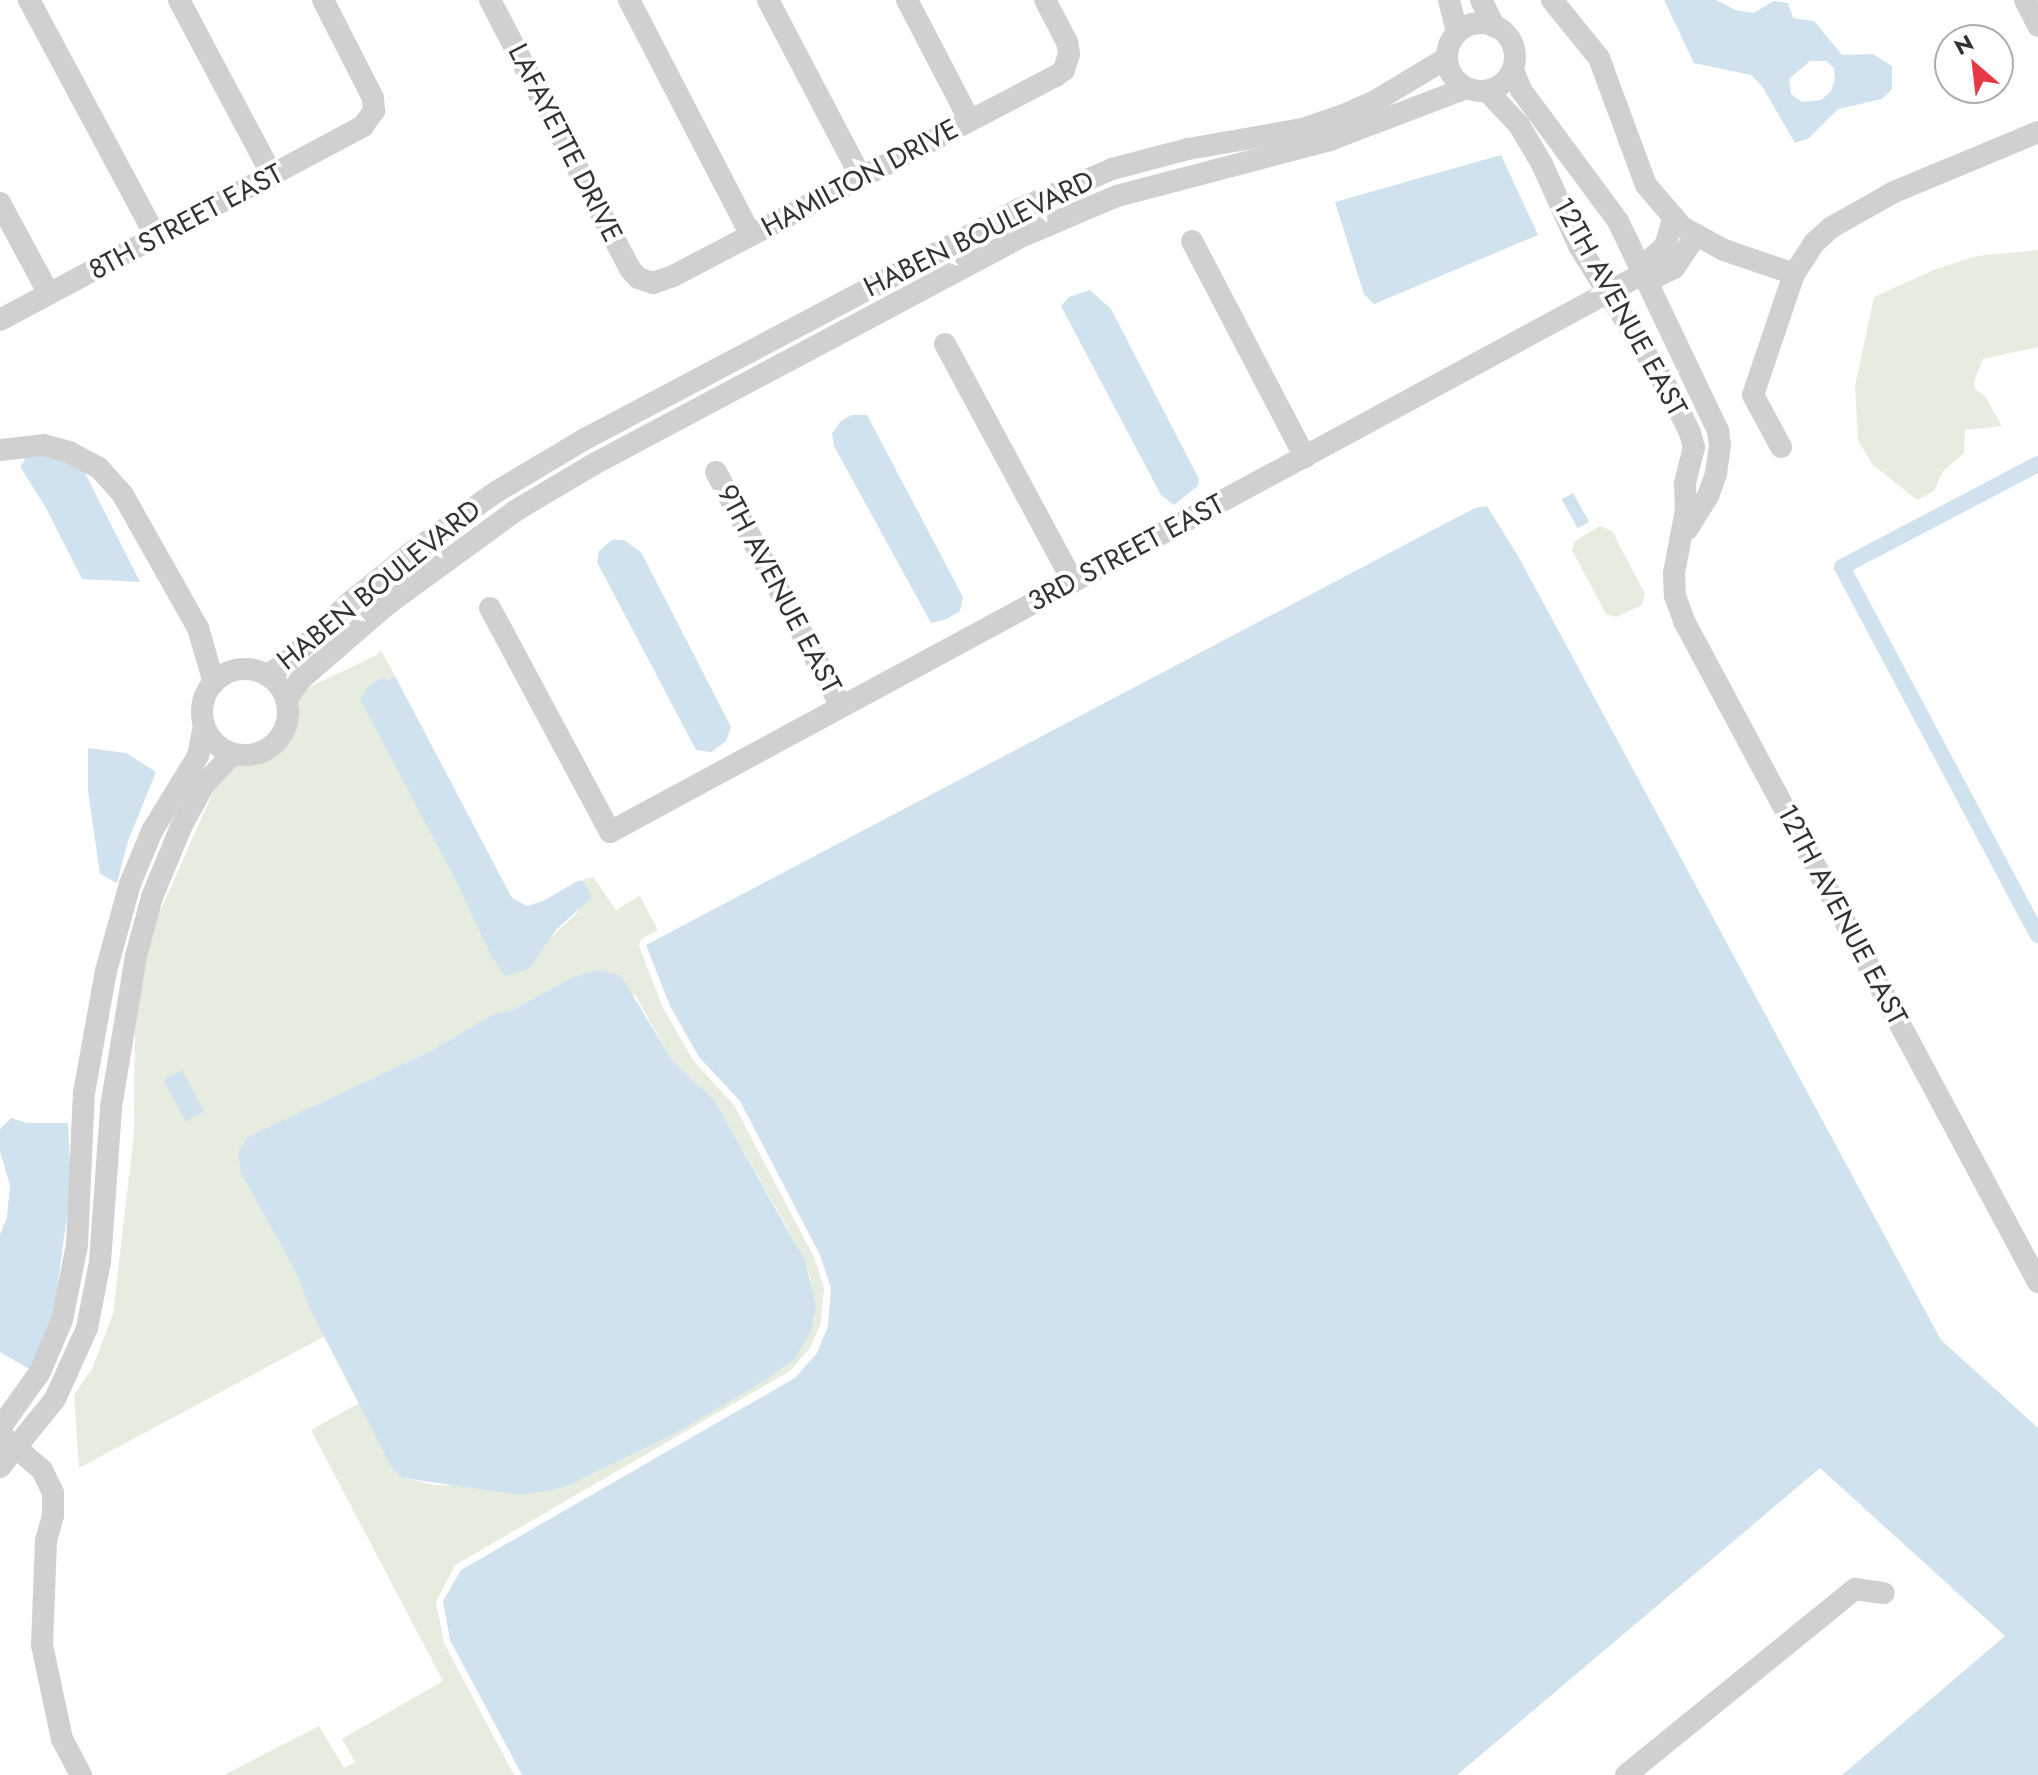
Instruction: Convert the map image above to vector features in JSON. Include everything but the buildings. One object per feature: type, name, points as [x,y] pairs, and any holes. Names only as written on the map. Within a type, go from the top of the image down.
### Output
[{"type":"street","points":[[29,0],[156,237]]},
{"type":"street","points":[[179,0],[273,177]]},
{"type":"street","name":"8TH STREET EAST","points":[[0,320],[273,177],[355,132],[370,120],[374,111],[370,91],[323,0]]},
{"type":"street","name":"LAFAYETTE DRIVE","points":[[490,0],[630,269],[645,282]]},
{"type":"street","points":[[629,0],[751,235]]},
{"type":"street","points":[[768,0],[861,177]]},
{"type":"street","points":[[907,0],[970,121]]},
{"type":"street","name":"HAMILTON DRIVE","points":[[645,282],[658,282],[673,276],[1056,76],[1068,61],[1067,42],[1045,0]]},
{"type":"street","points":[[1449,0],[1457,33],[1447,58],[1450,73],[1476,90],[1507,80],[1513,70],[1514,48],[1509,37],[1495,27],[1478,23],[1457,33]]},
{"type":"street","points":[[1481,0],[1495,27]]},
{"type":"street","points":[[1552,0],[1599,58],[1646,185],[1674,217],[1696,235],[1768,268],[1794,274]]},
{"type":"street","points":[[2025,0],[2038,26]]},
{"type":"street","name":"HABEN BOULEVARD","points":[[267,675],[286,663],[349,603],[468,510],[585,439],[785,331],[1056,191],[1112,169],[1188,149],[1303,129],[1377,100],[1447,58]]},
{"type":"street","name":"12TH AVENUE EAST","points":[[1513,70],[1525,96],[1618,221],[1712,417],[1720,445],[1708,496],[1680,541]]},
{"type":"street","name":"12TH AVENUE EAST","points":[[1476,90],[1519,125],[1542,164],[1579,246],[1690,433],[1694,447],[1685,484],[1686,510],[1674,573],[1675,596],[1684,621],[2038,1282]]},
{"type":"street","name":"HABEN BOULEVARD","points":[[286,700],[300,680],[389,603],[515,511],[594,464],[798,355],[1073,213],[1152,185],[1330,140],[1476,90]]},
{"type":"street","points":[[1781,447],[1753,395],[1794,274],[1814,243],[1862,209],[1894,192],[2038,132]]},
{"type":"street","points":[[0,203],[49,294]]},
{"type":"street","points":[[1674,217],[1665,246],[1643,266],[1642,274],[1656,277],[1674,268],[1696,235]]},
{"type":"street","points":[[1192,241],[1305,457]]},
{"type":"street","name":"3RD STREET EAST","points":[[490,608],[610,832],[1642,274]]},
{"type":"street","points":[[785,331],[798,355]]},
{"type":"street","points":[[945,344],[1073,582]]},
{"type":"street","points":[[0,450],[43,445],[69,452],[99,468],[123,495],[198,628],[214,683]]},
{"type":"street","name":"9TH AVENUE EAST","points":[[716,472],[841,706]]},
{"type":"street","points":[[198,628],[238,670],[267,675],[286,700],[286,726],[280,737],[259,753],[233,754],[210,738],[204,726]]},
{"type":"street","points":[[8,1459],[0,1430],[40,1372],[67,1300],[77,1245],[84,1093],[106,971],[130,884],[152,831],[198,756],[204,726],[203,703],[214,683],[238,670]]},
{"type":"street","points":[[8,1459],[55,1399],[87,1328],[100,1262],[111,1107],[127,996],[152,897],[181,827],[205,783],[233,754]]},
{"type":"street","points":[[84,1093],[111,1107]]},
{"type":"street","points":[[8,1459],[42,1470],[53,1493],[53,1516],[46,1541],[42,1645],[62,1739],[81,1775]]},
{"type":"street","points":[[1626,1775],[1855,1589],[1884,1593]]},
{"type":"shaded area","points":[[2038,250],[2038,347],[1983,359],[1974,381],[1975,389],[1985,396],[2002,426],[1965,430],[1964,453],[1943,471],[1934,491],[1917,500],[1872,464],[1858,440],[1855,386],[1874,297],[1936,269],[1977,256]]},
{"type":"shaded area","points":[[1600,526],[1612,531],[1645,594],[1642,605],[1616,617],[1606,614],[1572,550],[1575,541]]},
{"type":"shaded area","points":[[381,650],[395,676],[388,680],[453,875],[504,976],[529,969],[544,944],[577,913],[587,887],[582,880],[593,877],[616,910],[640,896],[658,930],[641,939],[639,946],[663,1008],[693,1060],[734,1105],[814,1257],[824,1288],[821,1323],[810,1348],[790,1371],[455,1565],[436,1602],[444,1643],[514,1775],[224,1775],[319,1726],[344,1768],[355,1762],[342,1739],[443,1681],[311,1430],[361,1402],[393,1470],[403,1478],[434,1485],[565,1487],[678,1432],[794,1360],[811,1278],[787,1227],[715,1101],[672,1060],[635,995],[571,978],[513,1010],[494,1014],[431,1051],[249,1136],[241,1173],[297,1275],[325,1336],[79,1468],[74,1395],[92,1369],[113,1314],[134,1133],[135,1010],[155,923],[217,783],[236,763],[263,761],[286,744],[294,728],[295,702],[305,689],[375,656]]},
{"type":"water","points":[[1664,0],[1716,0],[1735,10],[1753,13],[1774,1],[1788,3],[1793,18],[1814,21],[1842,55],[1873,54],[1892,66],[1892,89],[1882,99],[1838,109],[1809,138],[1795,143],[1762,86],[1751,75],[1694,63]],"holes":[[[1810,61],[1826,61],[1834,68],[1835,79],[1831,91],[1821,100],[1802,102],[1791,94],[1789,79]]]},
{"type":"water","points":[[1501,155],[1538,235],[1374,304],[1364,294],[1335,202]]},
{"type":"water","points":[[1090,290],[1111,309],[1199,479],[1198,486],[1174,505],[1161,495],[1061,306],[1069,297]]},
{"type":"water","points":[[852,415],[867,415],[963,597],[960,611],[947,619],[931,623],[834,446],[832,433],[841,421]]},
{"type":"water","points":[[43,454],[83,469],[140,582],[82,579],[45,506],[20,467],[27,456]]},
{"type":"water","points":[[1573,493],[1589,522],[1578,528],[1562,499]]},
{"type":"water","points":[[1487,506],[1518,556],[1941,1340],[2038,1428],[2038,1775],[1842,1775],[2005,1636],[1820,1468],[1457,1775],[522,1775],[450,1640],[443,1601],[461,1570],[795,1378],[817,1353],[828,1326],[831,1288],[820,1255],[740,1101],[699,1057],[670,1006],[646,945],[1475,508]]},
{"type":"water","points":[[612,540],[624,540],[641,552],[731,727],[726,741],[711,752],[696,750],[597,562],[599,551]]},
{"type":"water","points":[[395,676],[512,898],[527,906],[582,880],[587,887],[591,898],[556,930],[529,969],[504,976],[360,699],[370,685],[383,677],[388,680]]},
{"type":"water","points":[[88,748],[126,753],[156,772],[128,841],[117,883],[100,874],[88,791]]},
{"type":"water","points":[[598,970],[621,976],[672,1060],[715,1101],[805,1261],[816,1305],[811,1331],[794,1360],[765,1380],[678,1432],[565,1487],[522,1495],[403,1478],[393,1470],[309,1307],[297,1275],[241,1173],[238,1152],[249,1136],[431,1051],[494,1014],[513,1010],[571,978]]},
{"type":"water","points":[[182,1070],[204,1111],[186,1121],[163,1080]]},
{"type":"water","points":[[11,1118],[27,1123],[68,1123],[71,1187],[53,1318],[31,1370],[0,1352],[0,1235],[7,1217],[10,1185],[0,1151],[0,1129]]},
{"type":"waterway","points":[[2038,464],[1842,567],[2038,935]]}]
